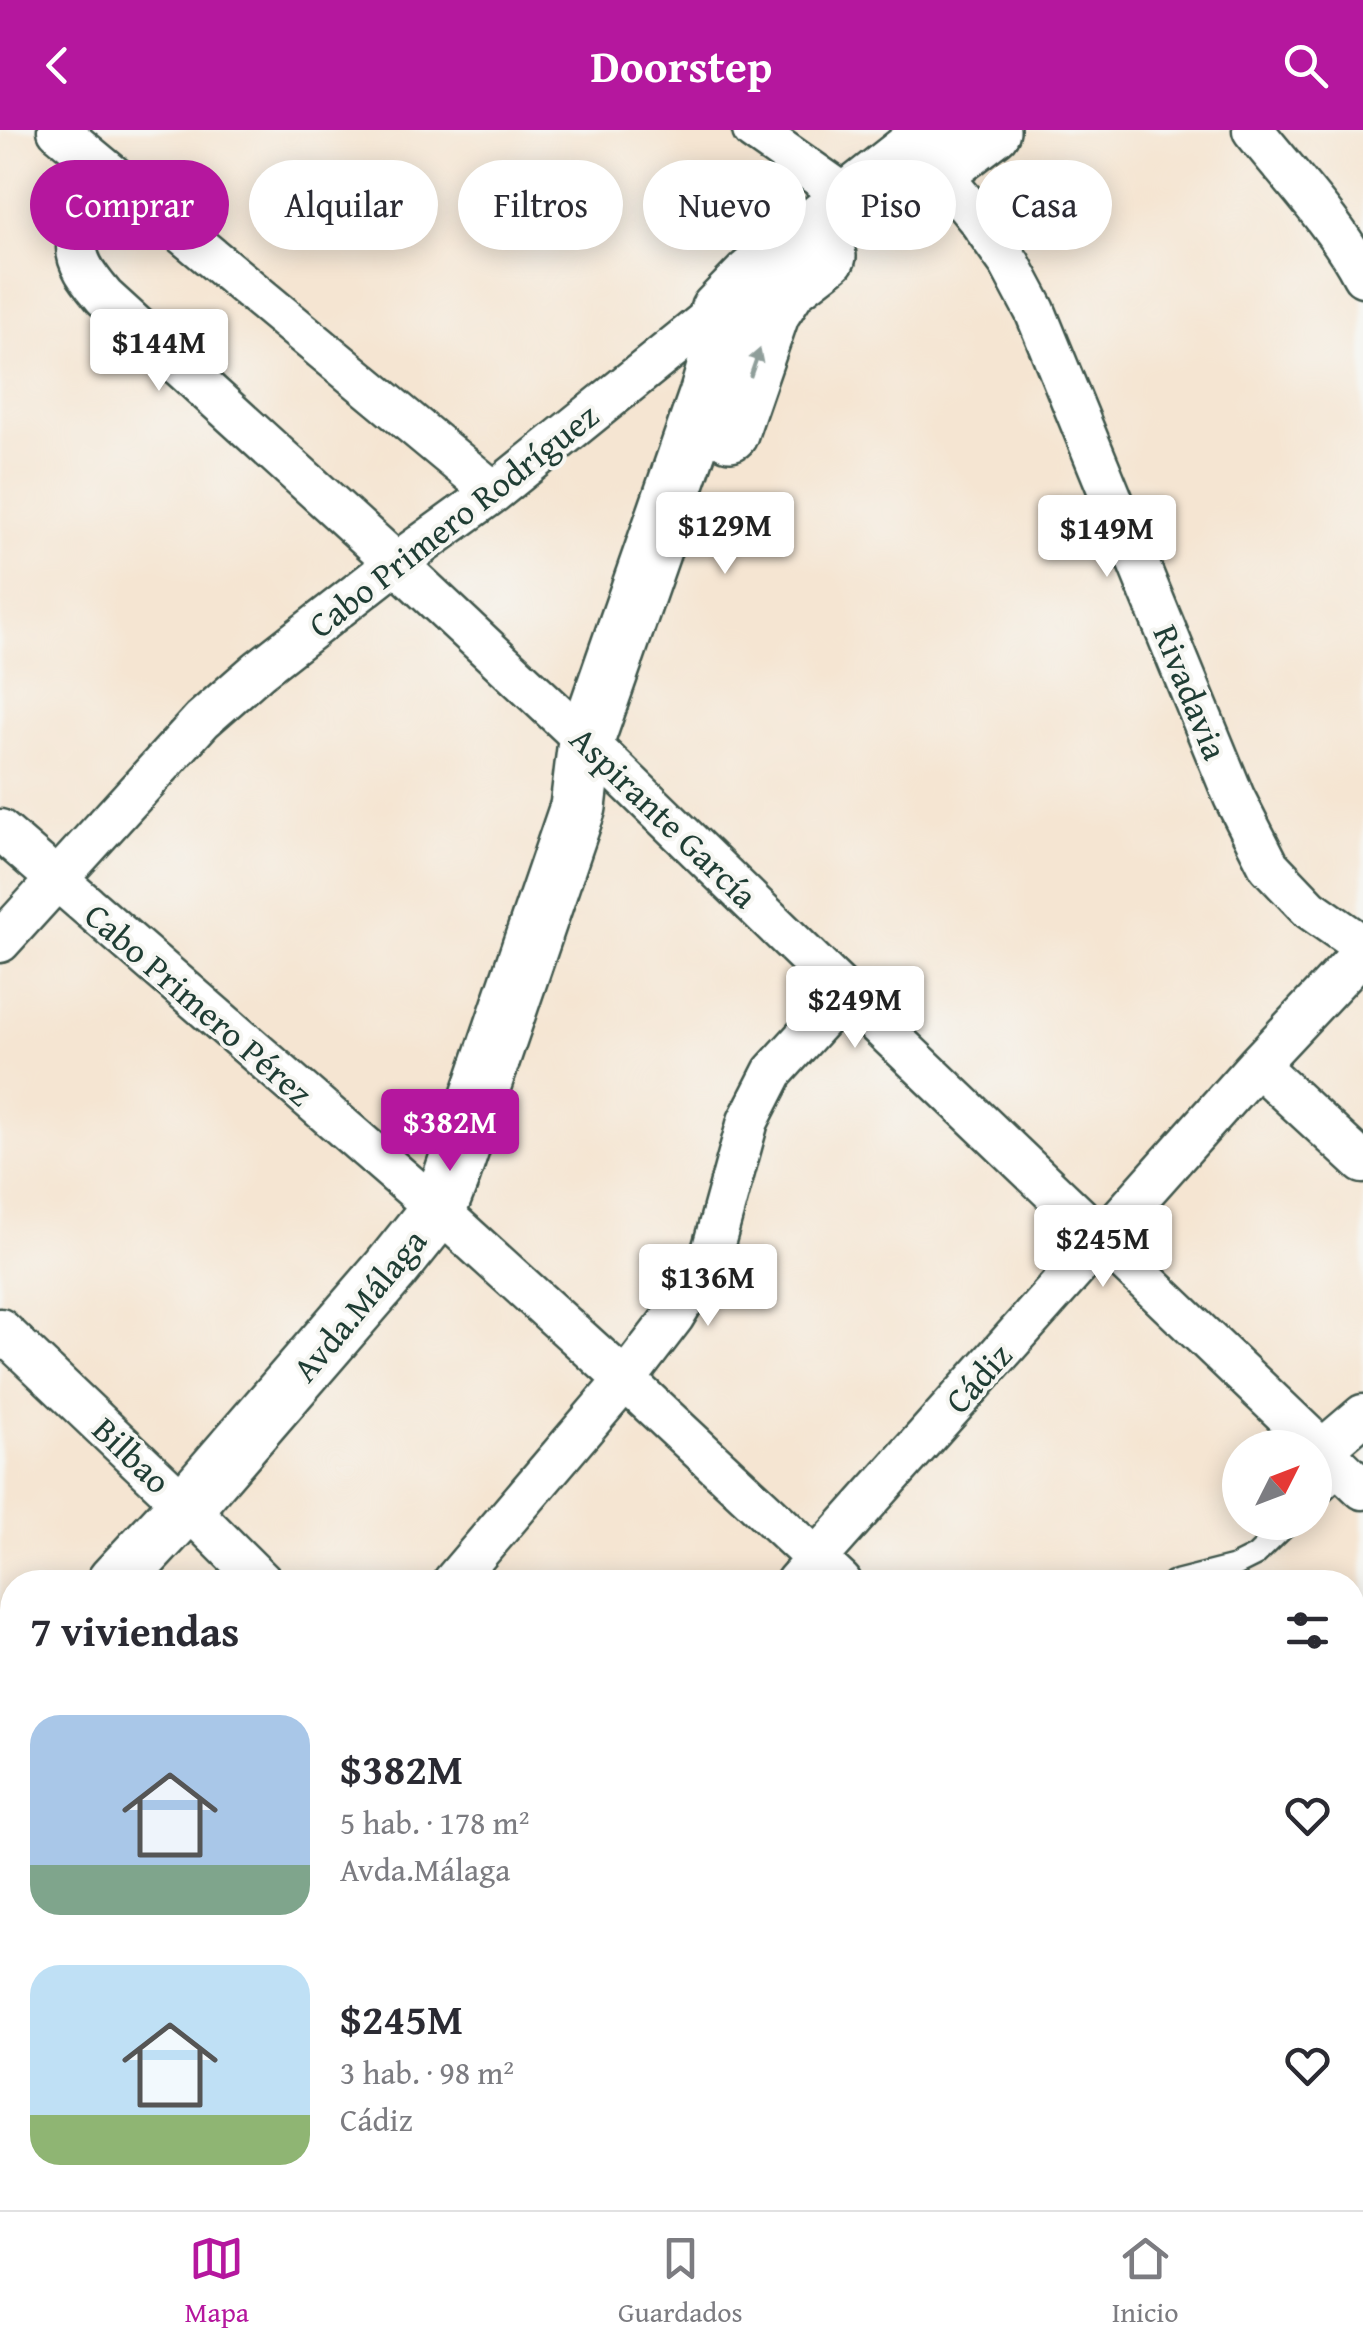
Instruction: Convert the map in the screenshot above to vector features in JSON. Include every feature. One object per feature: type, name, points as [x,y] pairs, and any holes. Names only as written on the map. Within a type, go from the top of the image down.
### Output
[{"type":"street","points":[[58,130],[92,160]]},
{"type":"street","points":[[753,130],[826,181]]},
{"type":"street","name":"Cabo Primero Rodríguez","points":[[789,286],[931,149],[992,130]]},
{"type":"street","points":[[1253,130],[1314,205],[1363,276]]},
{"type":"street","name":"Rivadavia","points":[[931,149],[1010,264],[1035,310],[1234,797],[1269,866],[1358,963]]},
{"type":"street","name":"Cabo Primero Rodríguez","points":[[0,942],[202,720],[259,670],[396,563],[494,492],[718,311],[753,275],[826,217]]},
{"type":"street","name":"Aspirante García","points":[[77,250],[85,273],[104,297],[600,754],[1343,1470]]},
{"type":"street","points":[[200,250],[494,492]]},
{"type":"street","name":"Avda.Málaga","points":[[126,1570],[186,1506],[438,1210],[578,808],[772,312],[789,286]]},
{"type":"street","name":"Avda.Málaga","points":[[600,754],[717,360],[718,311]]},
{"type":"street","name":"Cabo Primero Pérez","points":[[0,830],[438,1210],[624,1380],[813,1570]]},
{"type":"street","name":"Cádiz","points":[[822,1570],[1103,1238],[1257,1065],[1358,963]]},
{"type":"street","points":[[462,1570],[674,1316],[711,1255],[748,1121],[773,1072],[845,993]]},
{"type":"street","points":[[1257,1065],[1363,1164]]},
{"type":"street","name":"Bilbao","points":[[0,1329],[250,1570]]},
{"type":"street","points":[[1343,1470],[1363,1415]]},
{"type":"lane","points":[[1218,1570],[1255,1556],[1271,1540]]}]
